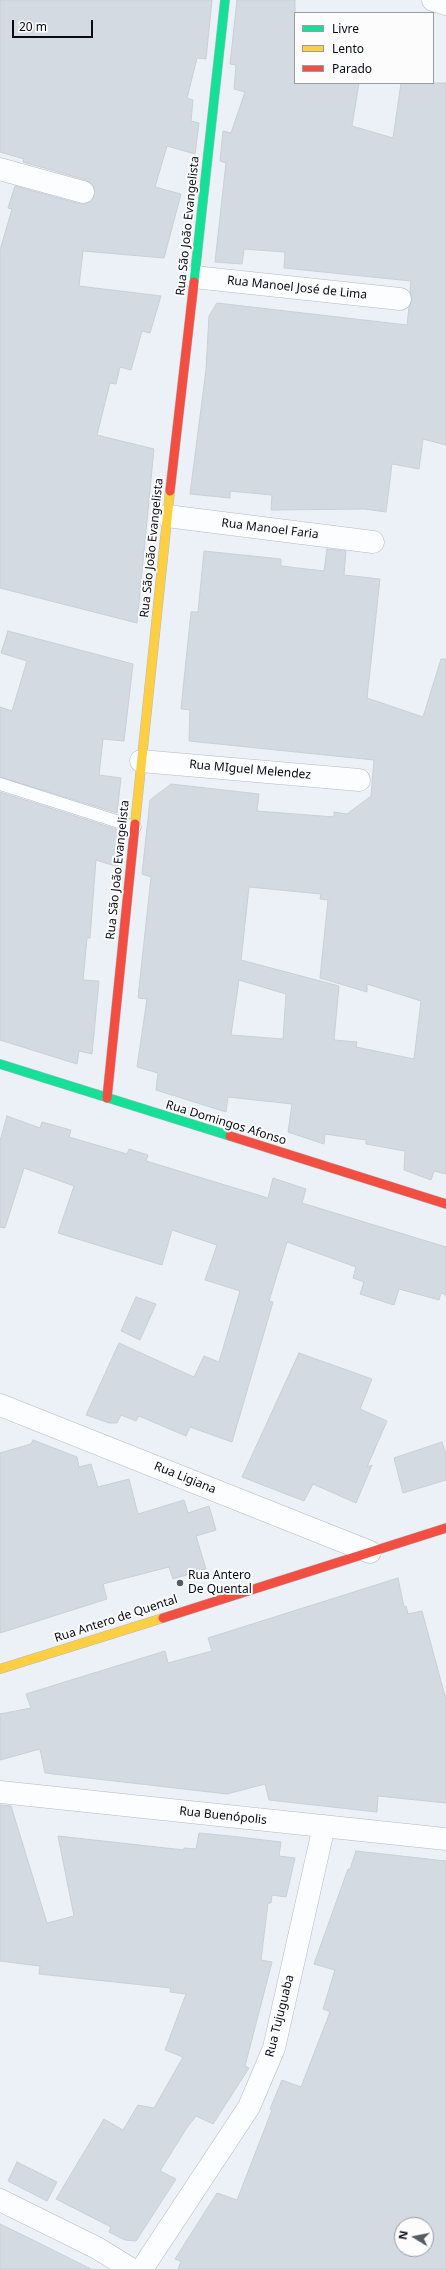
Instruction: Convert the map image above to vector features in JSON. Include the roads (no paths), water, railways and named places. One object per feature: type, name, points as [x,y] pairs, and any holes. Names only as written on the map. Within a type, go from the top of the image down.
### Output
[{"type":"street","name":"Rua São João Evangelista","points":[[107,1098],[167,516],[225,0]]},
{"type":"street","points":[[433,0],[446,4]]},
{"type":"street","points":[[1,173],[83,192]]},
{"type":"street","name":"Rua Manoel José de Lima","points":[[194,277],[400,299]]},
{"type":"street","name":"Rua Manoel Faria","points":[[167,516],[373,542]]},
{"type":"street","name":"Rua MIguel Melendez","points":[[141,761],[359,780]]},
{"type":"street","name":"Rua Domingos Afonso","points":[[0,1064],[446,1204]]},
{"type":"street","name":"Rua Ligiana","points":[[0,1405],[370,1552]]},
{"type":"street","name":"Rua Antero de Quental","points":[[0,1669],[446,1528]]},
{"type":"street","name":"Rua Buenópolis","points":[[0,1792],[446,1839]]},
{"type":"street","name":"Rua Tujuguaba","points":[[142,2269],[249,2107],[274,2048],[324,1826]]},
{"type":"street","points":[[0,2200],[97,2248],[131,2269]]},
{"type":"lane","points":[[0,784],[135,827]]},
{"type":"place","name":"Rua Antero De Quental","points":[[180,1583]]}]
